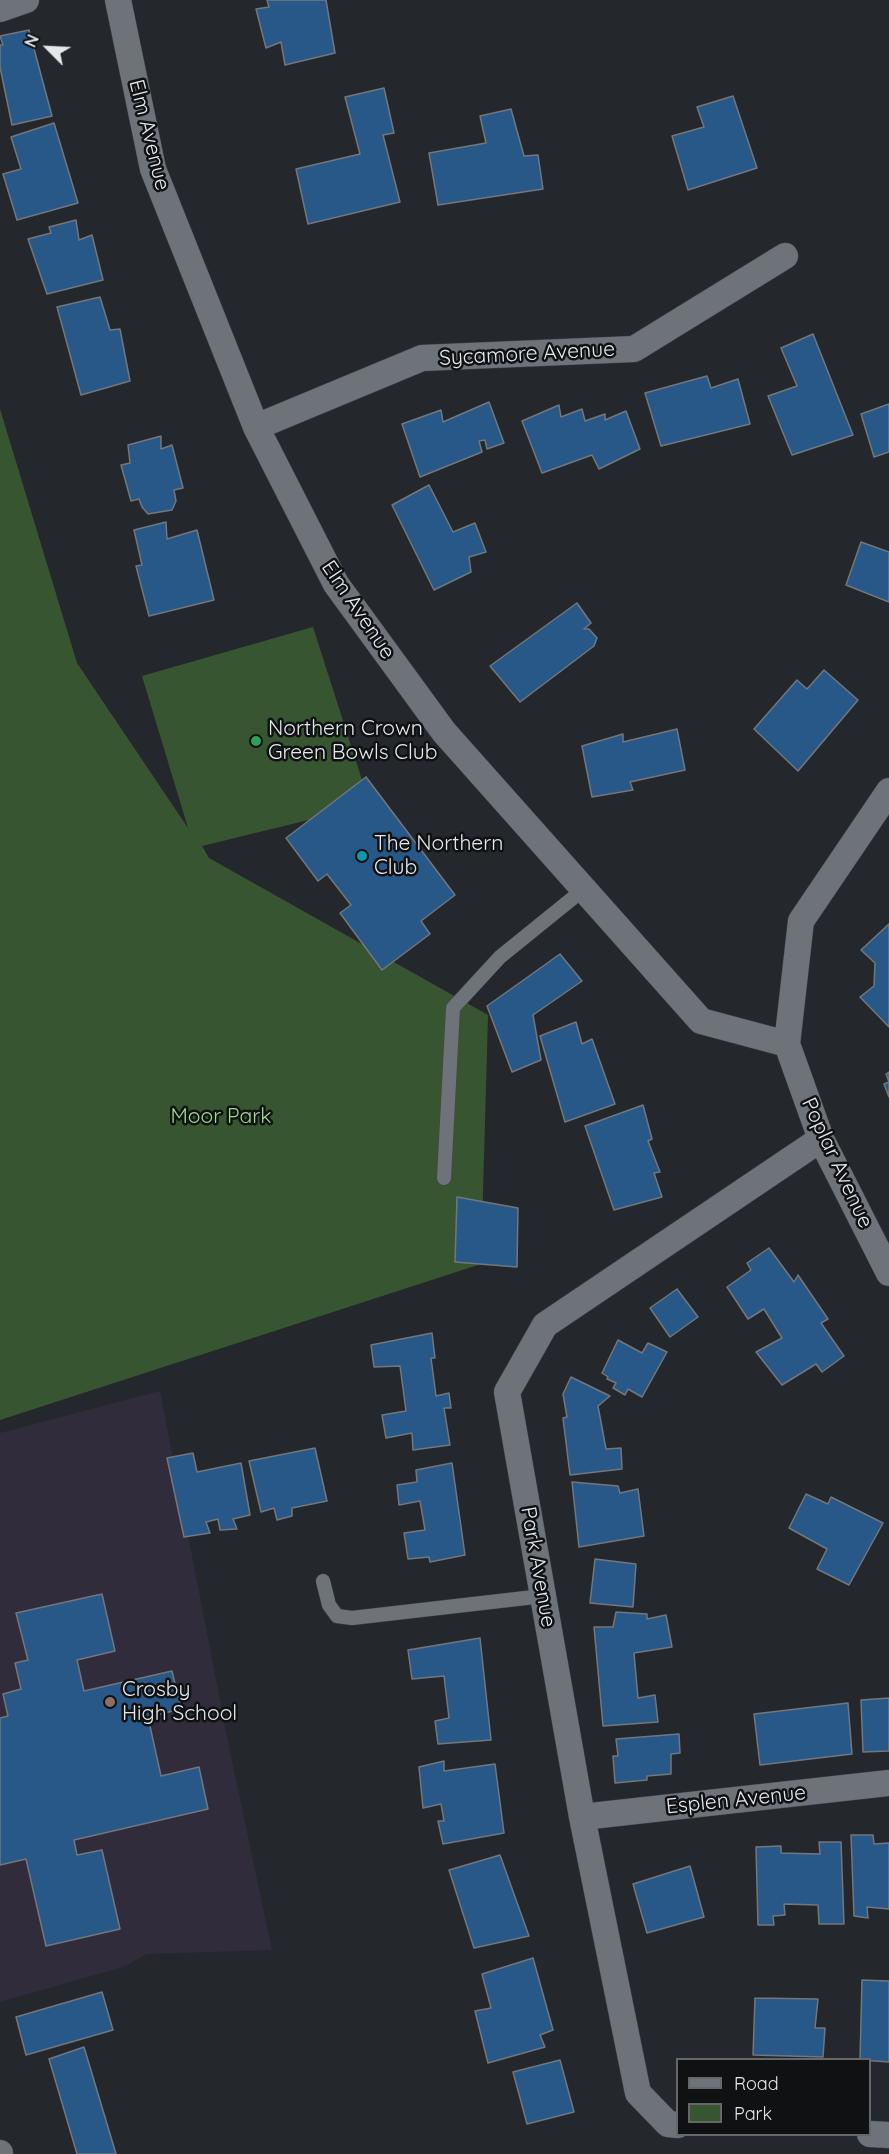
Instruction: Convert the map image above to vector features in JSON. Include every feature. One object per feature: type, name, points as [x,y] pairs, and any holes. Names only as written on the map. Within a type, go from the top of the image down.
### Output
[{"type":"street","points":[[0,9],[26,0]]},
{"type":"street","name":"Elm Avenue","points":[[118,0],[153,169],[256,426],[336,584],[444,732],[701,1021],[787,1044]]},
{"type":"street","name":"Sycamore Avenue","points":[[256,426],[422,358],[634,349],[785,256]]},
{"type":"street","name":"Poplar Avenue","points":[[889,791],[801,921],[787,1044],[821,1139],[889,1273]]},
{"type":"street","name":"Park Avenue","points":[[676,2125],[668,2124],[639,2092],[582,1817],[507,1392],[544,1325],[821,1139]]},
{"type":"street","name":"Esplen Avenue","points":[[582,1817],[889,1783]]},
{"type":"street","points":[[871,2134],[889,2135]]},
{"type":"lane","points":[[444,1178],[453,1008],[500,957],[584,890]]},
{"type":"lane","points":[[323,1581],[329,1605],[337,1616],[352,1618],[543,1596]]},
{"type":"shaded area","name":"Crosby High School","points":[[160,1391],[230,1752],[272,1950],[147,1954],[123,1967],[0,2002],[0,1433]]},
{"type":"green space","name":"Moor Park","points":[[0,409],[77,663],[188,828],[142,676],[313,627],[370,805],[202,846],[209,858],[488,1015],[481,1264],[0,1420]]},
{"type":"building","points":[[267,0],[326,0],[335,53],[285,65],[281,42],[266,48],[256,9],[269,7]]},
{"type":"building","points":[[29,30],[52,116],[12,125],[0,67],[0,45],[3,45],[0,36]]},
{"type":"building","points":[[384,88],[394,133],[383,135],[400,202],[308,224],[296,169],[360,154],[345,97]]},
{"type":"building","points":[[733,96],[757,168],[688,190],[672,136],[704,127],[697,107]]},
{"type":"building","points":[[511,109],[524,156],[538,155],[543,189],[438,205],[429,153],[486,143],[480,116]]},
{"type":"building","points":[[54,123],[78,203],[17,220],[3,174],[21,169],[11,137]]},
{"type":"building","points":[[76,220],[79,240],[92,235],[103,280],[47,294],[28,239],[51,233],[49,227]]},
{"type":"building","points":[[100,297],[110,330],[120,329],[130,381],[81,395],[57,307]]},
{"type":"building","points":[[813,334],[853,435],[792,455],[768,396],[797,386],[781,348]]},
{"type":"building","points":[[707,376],[711,388],[738,379],[750,424],[661,446],[645,393]]},
{"type":"building","points":[[489,402],[504,443],[487,449],[485,440],[479,441],[482,452],[420,477],[402,424],[441,410],[443,422]]},
{"type":"building","points":[[889,404],[889,452],[874,457],[861,414]]},
{"type":"building","points":[[559,405],[561,417],[582,409],[585,421],[605,414],[605,420],[626,411],[640,449],[599,469],[592,455],[542,473],[522,421]]},
{"type":"building","points":[[161,436],[161,449],[172,445],[183,488],[174,490],[176,501],[172,510],[148,514],[139,499],[131,501],[121,465],[130,463],[128,445]]},
{"type":"building","points":[[429,485],[453,532],[475,523],[486,552],[469,557],[471,572],[434,590],[392,505]]},
{"type":"building","points":[[166,522],[167,539],[197,530],[214,600],[149,616],[136,566],[142,565],[134,530]]},
{"type":"building","points":[[861,542],[889,552],[889,602],[846,585]]},
{"type":"building","points":[[577,603],[591,623],[584,629],[589,629],[597,638],[594,646],[520,702],[490,666]]},
{"type":"building","points":[[824,670],[858,700],[798,771],[754,729],[797,680],[807,689]]},
{"type":"building","points":[[677,729],[685,770],[630,782],[633,790],[592,797],[582,746],[623,734],[623,742]]},
{"type":"building","name":"The Northern Club","points":[[366,777],[455,895],[421,921],[430,934],[382,970],[340,913],[351,905],[327,874],[318,881],[286,838]]},
{"type":"building","points":[[889,924],[889,1027],[860,997],[874,986],[875,963],[861,950]]},
{"type":"building","points":[[560,954],[582,981],[533,1015],[541,1060],[512,1072],[487,1006]]},
{"type":"building","points":[[576,1022],[582,1044],[592,1039],[615,1104],[565,1122],[540,1036]]},
{"type":"building","points":[[889,1082],[889,1097],[884,1084]]},
{"type":"building","points":[[643,1105],[652,1139],[648,1141],[660,1172],[654,1173],[662,1197],[614,1210],[585,1126]]},
{"type":"building","points":[[457,1197],[518,1208],[517,1267],[455,1262]]},
{"type":"building","points":[[769,1248],[794,1282],[798,1275],[828,1319],[821,1323],[844,1356],[822,1372],[816,1364],[782,1385],[756,1352],[782,1338],[764,1309],[748,1319],[727,1287],[751,1270],[747,1263]]},
{"type":"building","points":[[677,1289],[698,1317],[670,1337],[650,1308]]},
{"type":"building","points":[[432,1333],[435,1358],[431,1358],[436,1396],[449,1393],[451,1408],[444,1408],[450,1445],[413,1450],[412,1433],[386,1438],[382,1415],[406,1411],[400,1366],[374,1367],[371,1345]]},
{"type":"building","points":[[618,1340],[642,1353],[648,1343],[667,1352],[642,1397],[628,1389],[625,1395],[613,1388],[616,1383],[607,1379],[608,1377],[602,1373]]},
{"type":"building","points":[[571,1377],[610,1396],[598,1406],[606,1449],[621,1448],[622,1469],[570,1475],[563,1418],[567,1417],[563,1394]]},
{"type":"building","points":[[315,1448],[327,1501],[292,1508],[292,1516],[277,1520],[274,1508],[261,1512],[249,1461]]},
{"type":"building","points":[[193,1453],[197,1472],[241,1463],[250,1515],[233,1519],[237,1529],[220,1530],[218,1519],[206,1522],[210,1533],[184,1537],[167,1458]]},
{"type":"building","points":[[452,1463],[465,1555],[430,1562],[429,1557],[408,1559],[404,1533],[425,1530],[420,1501],[399,1505],[397,1485],[417,1482],[416,1470]]},
{"type":"building","points":[[572,1482],[618,1486],[620,1493],[638,1489],[644,1536],[579,1547]]},
{"type":"building","points":[[806,1494],[828,1504],[831,1497],[883,1523],[849,1585],[817,1569],[827,1549],[789,1528]]},
{"type":"building","points":[[595,1559],[636,1564],[633,1607],[590,1603]]},
{"type":"building","points":[[102,1594],[115,1651],[77,1660],[84,1691],[172,1671],[181,1709],[148,1717],[161,1776],[199,1767],[208,1809],[74,1840],[77,1855],[102,1850],[120,1929],[46,1946],[26,1859],[0,1865],[0,1718],[8,1716],[3,1694],[21,1689],[15,1663],[28,1660],[16,1613]]},
{"type":"building","points":[[616,1612],[647,1614],[647,1619],[666,1615],[672,1647],[634,1653],[638,1698],[655,1695],[658,1722],[603,1726],[594,1627],[613,1627]]},
{"type":"building","points":[[480,1638],[491,1740],[438,1744],[435,1721],[449,1718],[444,1676],[412,1679],[408,1650]]},
{"type":"building","points":[[889,1698],[889,1751],[863,1752],[861,1700]]},
{"type":"building","points":[[848,1703],[852,1754],[760,1765],[754,1714]]},
{"type":"building","points":[[679,1734],[680,1753],[671,1754],[671,1774],[647,1776],[647,1780],[615,1783],[613,1756],[618,1756],[616,1739]]},
{"type":"building","points":[[444,1761],[444,1771],[495,1764],[504,1833],[443,1844],[438,1821],[444,1821],[441,1804],[423,1808],[419,1767]]},
{"type":"building","points":[[851,1835],[873,1835],[874,1844],[889,1843],[889,1909],[867,1907],[868,1918],[854,1916]]},
{"type":"building","points":[[819,1842],[841,1842],[844,1924],[819,1924],[818,1905],[784,1904],[785,1915],[773,1916],[774,1925],[758,1925],[756,1847],[781,1846],[781,1853],[820,1854]]},
{"type":"building","points":[[500,1855],[529,1936],[474,1948],[449,1870]]},
{"type":"building","points":[[690,1866],[704,1917],[647,1933],[633,1884]]},
{"type":"building","points":[[533,1958],[553,2030],[540,2035],[545,2047],[488,2063],[475,2011],[491,2008],[482,1974]]},
{"type":"building","points":[[862,1980],[889,1981],[889,2062],[860,2058]]},
{"type":"building","points":[[102,1992],[113,2030],[26,2055],[16,2017]]},
{"type":"building","points":[[755,1998],[818,1999],[815,2028],[825,2028],[823,2057],[753,2055]]},
{"type":"building","points":[[84,2047],[116,2154],[77,2154],[49,2059]]},
{"type":"building","points":[[560,2060],[574,2112],[527,2124],[513,2072]]},
{"type":"place","name":"Northern Crown Green Bowls Club","points":[[256,741]]},
{"type":"place","name":"The Northern Club","points":[[362,856]]},
{"type":"place","name":"Crosby High School","points":[[110,1702]]}]
